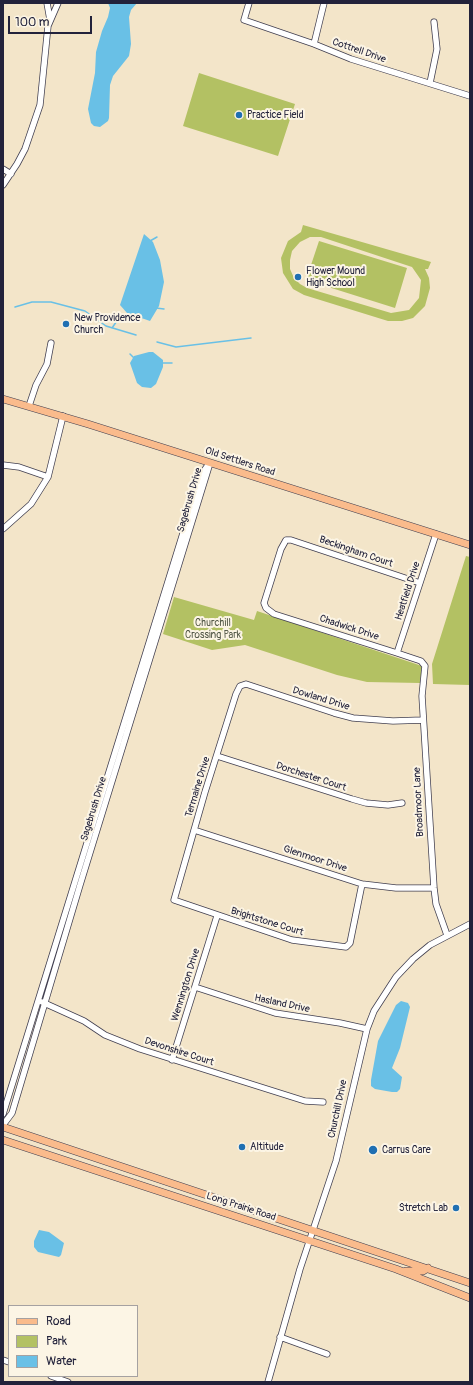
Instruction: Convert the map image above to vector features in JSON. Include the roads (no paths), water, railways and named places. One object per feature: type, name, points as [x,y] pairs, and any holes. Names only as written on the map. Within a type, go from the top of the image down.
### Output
[{"type":"main road","name":"Old Settlers Road","points":[[3,398],[470,545]]},
{"type":"main road","name":"Long Prairie Road","points":[[3,1126],[470,1283]]},
{"type":"main road","name":"Long Prairie Road","points":[[3,1140],[396,1269],[470,1298]]},
{"type":"main road","points":[[150,1188],[154,1178]]},
{"type":"main road","points":[[396,1269],[422,1271],[428,1268]]},
{"type":"street","points":[[48,3],[50,22]]},
{"type":"street","points":[[3,185],[25,149],[40,105],[48,26],[58,3]]},
{"type":"street","name":"Cottrell Drive","points":[[248,3],[244,20],[314,44],[351,59],[470,96]]},
{"type":"street","points":[[314,44],[324,3]]},
{"type":"street","points":[[430,84],[437,49],[434,22]]},
{"type":"street","points":[[3,169],[11,174]]},
{"type":"street","points":[[29,406],[36,385],[48,364],[51,343]]},
{"type":"street","points":[[3,529],[31,504],[48,477],[63,416]]},
{"type":"street","name":"Sagebrush Drive","points":[[3,1126],[12,1113],[201,475],[210,463]]},
{"type":"street","points":[[3,465],[19,467],[48,477]]},
{"type":"street","name":"Heatfield Drive","points":[[397,653],[436,534]]},
{"type":"street","name":"Beckingham Court","points":[[266,608],[264,603],[281,549],[286,540],[291,540],[420,583]]},
{"type":"street","name":"Chadwick Drive","points":[[266,608],[274,614],[421,661],[425,666]]},
{"type":"street","name":"Broadmoor Lane","points":[[425,666],[422,684],[423,720],[434,888],[436,904],[447,935]]},
{"type":"street","name":"Sagebrush Drive","points":[[3,1114],[141,680]]},
{"type":"street","name":"Dowland Drive","points":[[240,686],[246,684],[353,718],[393,721],[423,720]]},
{"type":"street","name":"Termaine Drive","points":[[175,894],[236,694],[240,686]]},
{"type":"street","name":"Dorchester Court","points":[[217,756],[359,801],[388,805],[402,803]]},
{"type":"street","name":"Glenmoor Drive","points":[[194,830],[362,884],[396,888],[434,888]]},
{"type":"street","name":"Brightstone Court","points":[[175,894],[174,900],[217,916],[292,940],[346,947],[350,943],[362,884]]},
{"type":"street","name":"Wennington Drive","points":[[172,1060],[217,916]]},
{"type":"street","name":"Churchill Drive","points":[[268,1382],[309,1240],[336,1160],[367,1029],[374,1011],[396,977],[430,945],[470,924]]},
{"type":"street","name":"Hasland Drive","points":[[195,987],[275,1013],[340,1023],[367,1029]]},
{"type":"street","name":"Devonshire Court","points":[[38,1001],[84,1021],[105,1035],[116,1040],[172,1060],[305,1101],[322,1102]]},
{"type":"street","points":[[27,1038],[24,1060],[27,1063]]},
{"type":"street","points":[[280,1338],[327,1354]]},
{"type":"street","points":[[54,1377],[68,1382]]},
{"type":"water","points":[[108,3],[137,3],[131,10],[129,17],[131,44],[129,56],[113,76],[110,85],[109,118],[108,121],[100,127],[94,126],[91,123],[88,109],[95,73],[96,52],[110,8]]},
{"type":"water","points":[[144,234],[153,242],[160,260],[164,282],[159,306],[150,321],[127,313],[120,305]]},
{"type":"water","points":[[153,352],[163,360],[163,367],[156,384],[151,388],[142,387],[137,383],[130,363],[134,356]]},
{"type":"water","points":[[401,1001],[408,1003],[410,1007],[400,1048],[392,1068],[402,1077],[400,1089],[397,1092],[392,1092],[375,1089],[371,1086],[371,1080],[378,1041],[396,1005]]},
{"type":"water","points":[[39,1230],[49,1232],[64,1243],[61,1255],[59,1257],[38,1252],[34,1247],[34,1241]]},
{"type":"waterway","points":[[150,241],[157,237]]},
{"type":"waterway","points":[[15,307],[32,302],[51,302],[85,311],[106,326],[136,335]]},
{"type":"waterway","points":[[156,308],[164,309]]},
{"type":"waterway","points":[[112,328],[121,315]]},
{"type":"waterway","points":[[157,342],[176,347],[251,338]]},
{"type":"waterway","points":[[130,354],[134,358]]},
{"type":"waterway","points":[[162,363],[172,363]]},
{"type":"place","name":"Practice Field","points":[[239,115]]},
{"type":"place","name":"Flower Mound High School","points":[[298,277]]},
{"type":"place","name":"New Providence Church","points":[[66,324]]},
{"type":"place","name":"Altitude","points":[[242,1147]]},
{"type":"place","name":"Carrus Care","points":[[373,1150]]},
{"type":"place","name":"Stretch Lab","points":[[456,1208]]},
{"type":"park label","name":"Churchill Crossing Park","points":[[213,628]]}]
